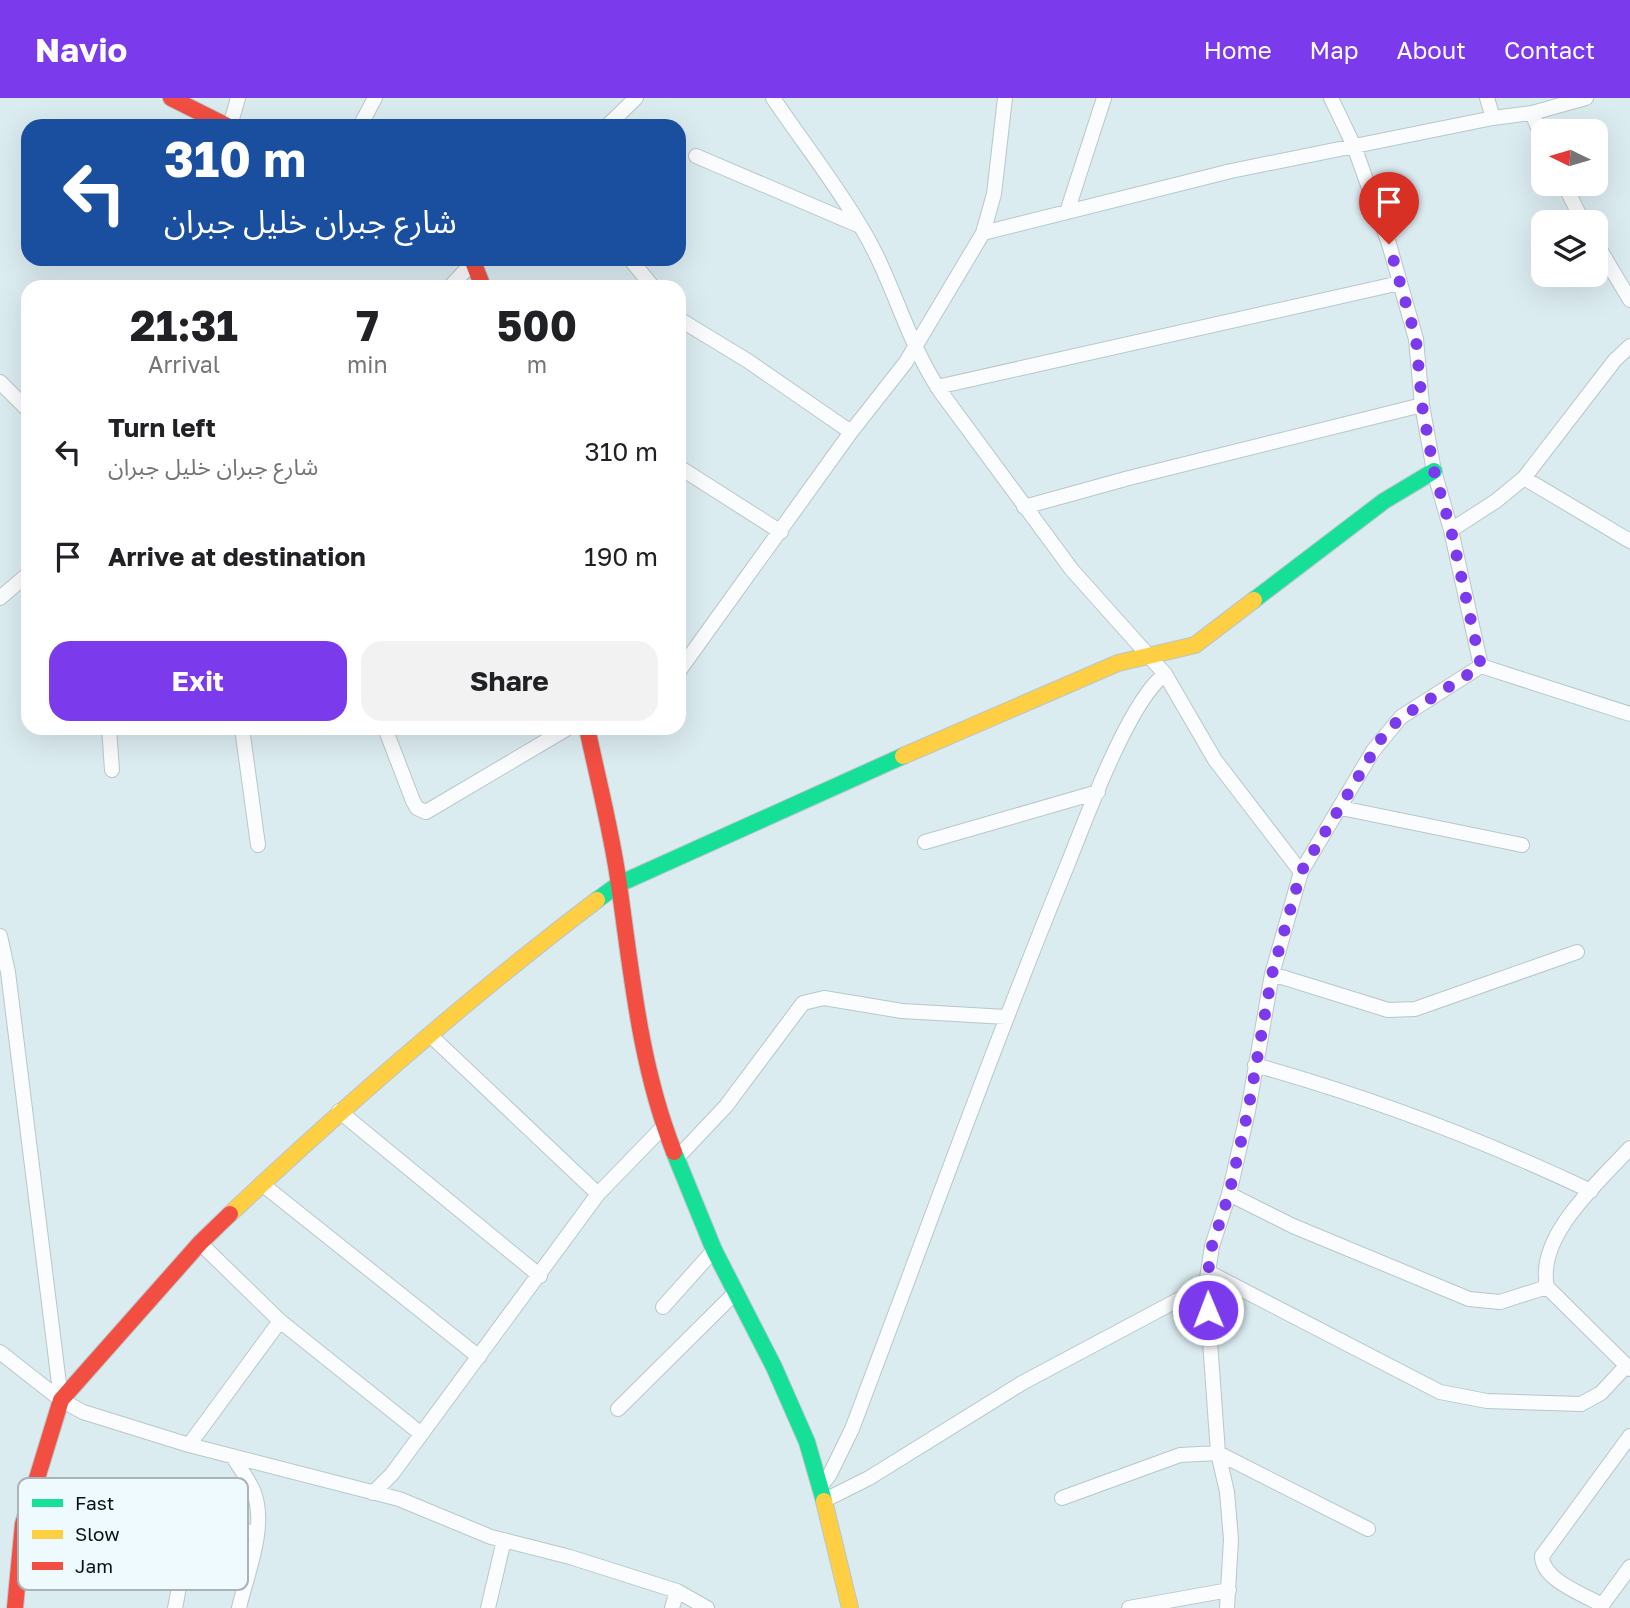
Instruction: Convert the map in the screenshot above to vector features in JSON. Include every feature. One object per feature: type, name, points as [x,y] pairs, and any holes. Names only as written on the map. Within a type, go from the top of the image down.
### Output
[{"type":"street","points":[[171,98],[214,119]]},
{"type":"street","points":[[231,119],[238,98]]},
{"type":"street","points":[[364,119],[375,98]]},
{"type":"street","points":[[614,119],[636,98]]},
{"type":"street","points":[[774,98],[862,227],[898,300],[919,360],[937,387],[1072,570],[1152,658],[1215,760],[1301,872]]},
{"type":"street","points":[[686,661],[915,347],[983,233],[994,194],[1005,98]]},
{"type":"street","points":[[1067,212],[1104,98]]},
{"type":"street","points":[[1331,98],[1354,146],[1416,339],[1422,405],[1434,471],[1451,530],[1481,666]]},
{"type":"street","points":[[1488,98],[1493,117]]},
{"type":"street","points":[[983,233],[1231,171],[1493,117],[1532,113],[1586,98]]},
{"type":"street","points":[[1532,113],[1534,119]]},
{"type":"street","points":[[696,156],[862,227]]},
{"type":"street","points":[[1608,263],[1630,300]]},
{"type":"street","points":[[456,280],[469,266]]},
{"type":"street","points":[[636,266],[647,280]]},
{"type":"street","points":[[937,387],[1400,283]]},
{"type":"street","points":[[686,323],[748,361],[851,432]]},
{"type":"street","points":[[1451,530],[1496,501],[1524,478],[1580,409],[1615,360],[1630,346]]},
{"type":"street","points":[[0,382],[21,403]]},
{"type":"street","points":[[1024,508],[1118,481],[1422,405]]},
{"type":"street","points":[[686,471],[781,532]]},
{"type":"street","points":[[61,1400],[200,1243],[339,1111],[501,973],[620,884],[832,786],[1118,663],[1136,657],[1172,655],[1195,645],[1384,501],[1434,471]]},
{"type":"street","points":[[1524,478],[1630,541]]},
{"type":"street","points":[[0,598],[21,580]]},
{"type":"street","points":[[1481,666],[1630,714]]},
{"type":"street","points":[[1227,1608],[1231,1539],[1227,1492],[1218,1453],[1207,1279],[1212,1246],[1229,1194],[1272,974],[1301,872],[1384,734],[1402,717],[1481,666]]},
{"type":"street","points":[[823,1493],[852,1429],[1006,1017],[1098,792],[1147,692],[1164,674]]},
{"type":"street","points":[[110,735],[112,770]]},
{"type":"street","points":[[243,735],[258,845]]},
{"type":"street","points":[[388,735],[413,801],[418,808],[426,812],[556,735]]},
{"type":"street","points":[[588,735],[620,884],[626,954],[644,1055],[664,1126],[715,1250],[785,1392],[823,1493],[850,1608]]},
{"type":"street","points":[[925,842],[1098,792]]},
{"type":"street","points":[[1341,808],[1522,845]]},
{"type":"street","points":[[0,936],[8,972],[61,1400],[37,1478]]},
{"type":"street","points":[[1272,974],[1388,1010],[1415,1009],[1577,952]]},
{"type":"street","points":[[677,1158],[726,1106],[803,1003],[824,998],[901,1011],[1006,1017]]},
{"type":"street","points":[[429,1035],[598,1194]]},
{"type":"street","points":[[1255,1065],[1372,1101],[1535,1164],[1591,1191]]},
{"type":"street","points":[[339,1111],[540,1276]]},
{"type":"street","points":[[373,1493],[392,1474],[419,1433],[540,1276],[598,1194],[664,1126]]},
{"type":"street","points":[[1207,1279],[1440,1392],[1487,1401],[1581,1404],[1601,1393],[1629,1367],[1547,1287],[1543,1270],[1548,1248],[1591,1191],[1630,1148]]},
{"type":"street","points":[[262,1184],[479,1356]]},
{"type":"street","points":[[1229,1194],[1293,1226],[1469,1299],[1500,1302],[1547,1287]]},
{"type":"street","points":[[200,1243],[280,1321],[419,1433]]},
{"type":"street","points":[[663,1307],[715,1250]]},
{"type":"street","points":[[823,1493],[869,1478],[1022,1382],[1207,1279]]},
{"type":"street","points":[[618,1409],[736,1292]]},
{"type":"street","points":[[189,1446],[280,1321]]},
{"type":"street","points":[[0,1352],[61,1400],[83,1412],[189,1446],[399,1499],[503,1540],[570,1557],[677,1591],[708,1608]]},
{"type":"street","points":[[1630,1436],[1542,1556],[1542,1564],[1549,1574],[1601,1607],[1630,1567]]},
{"type":"street","points":[[1062,1498],[1180,1455],[1218,1453],[1368,1529]]},
{"type":"street","points":[[233,1457],[246,1478]]},
{"type":"street","points":[[248,1481],[254,1491],[257,1532],[248,1570]]},
{"type":"street","points":[[248,1532],[257,1532]]},
{"type":"street","points":[[488,1608],[503,1540]]},
{"type":"street","points":[[15,1608],[18,1576]]},
{"type":"street","points":[[175,1608],[180,1590]]},
{"type":"street","points":[[239,1608],[243,1590]]},
{"type":"street","points":[[1129,1608],[1229,1590]]},
{"type":"street","points":[[672,1608],[677,1591]]},
{"type":"traffic: fast","points":[[1254,600],[1384,501],[1434,471]]},
{"type":"traffic: fast","points":[[597,900],[619,884],[903,756]]},
{"type":"traffic: fast","points":[[674,1152],[714,1250],[774,1367],[807,1442],[824,1501]]},
{"type":"traffic: slow","points":[[903,756],[1118,663],[1195,645],[1254,600]]},
{"type":"traffic: slow","points":[[230,1214],[409,1052],[597,900]]},
{"type":"traffic: slow","points":[[824,1501],[850,1608]]},
{"type":"traffic: jam","points":[[171,98],[213,119]]},
{"type":"traffic: jam","points":[[475,266],[480,280]]},
{"type":"traffic: jam","points":[[589,735],[613,846],[645,1054],[662,1120],[674,1152]]},
{"type":"traffic: jam","points":[[37,1478],[61,1400],[200,1243],[230,1214]]},
{"type":"traffic: jam","points":[[15,1608],[18,1576]]},
{"type":"route","points":[[1208,1310],[1206,1286],[1212,1246],[1229,1194],[1248,1111],[1272,974],[1301,872],[1384,734],[1402,717],[1481,666],[1451,530],[1434,471],[1422,405],[1416,339],[1389,244]]}]
